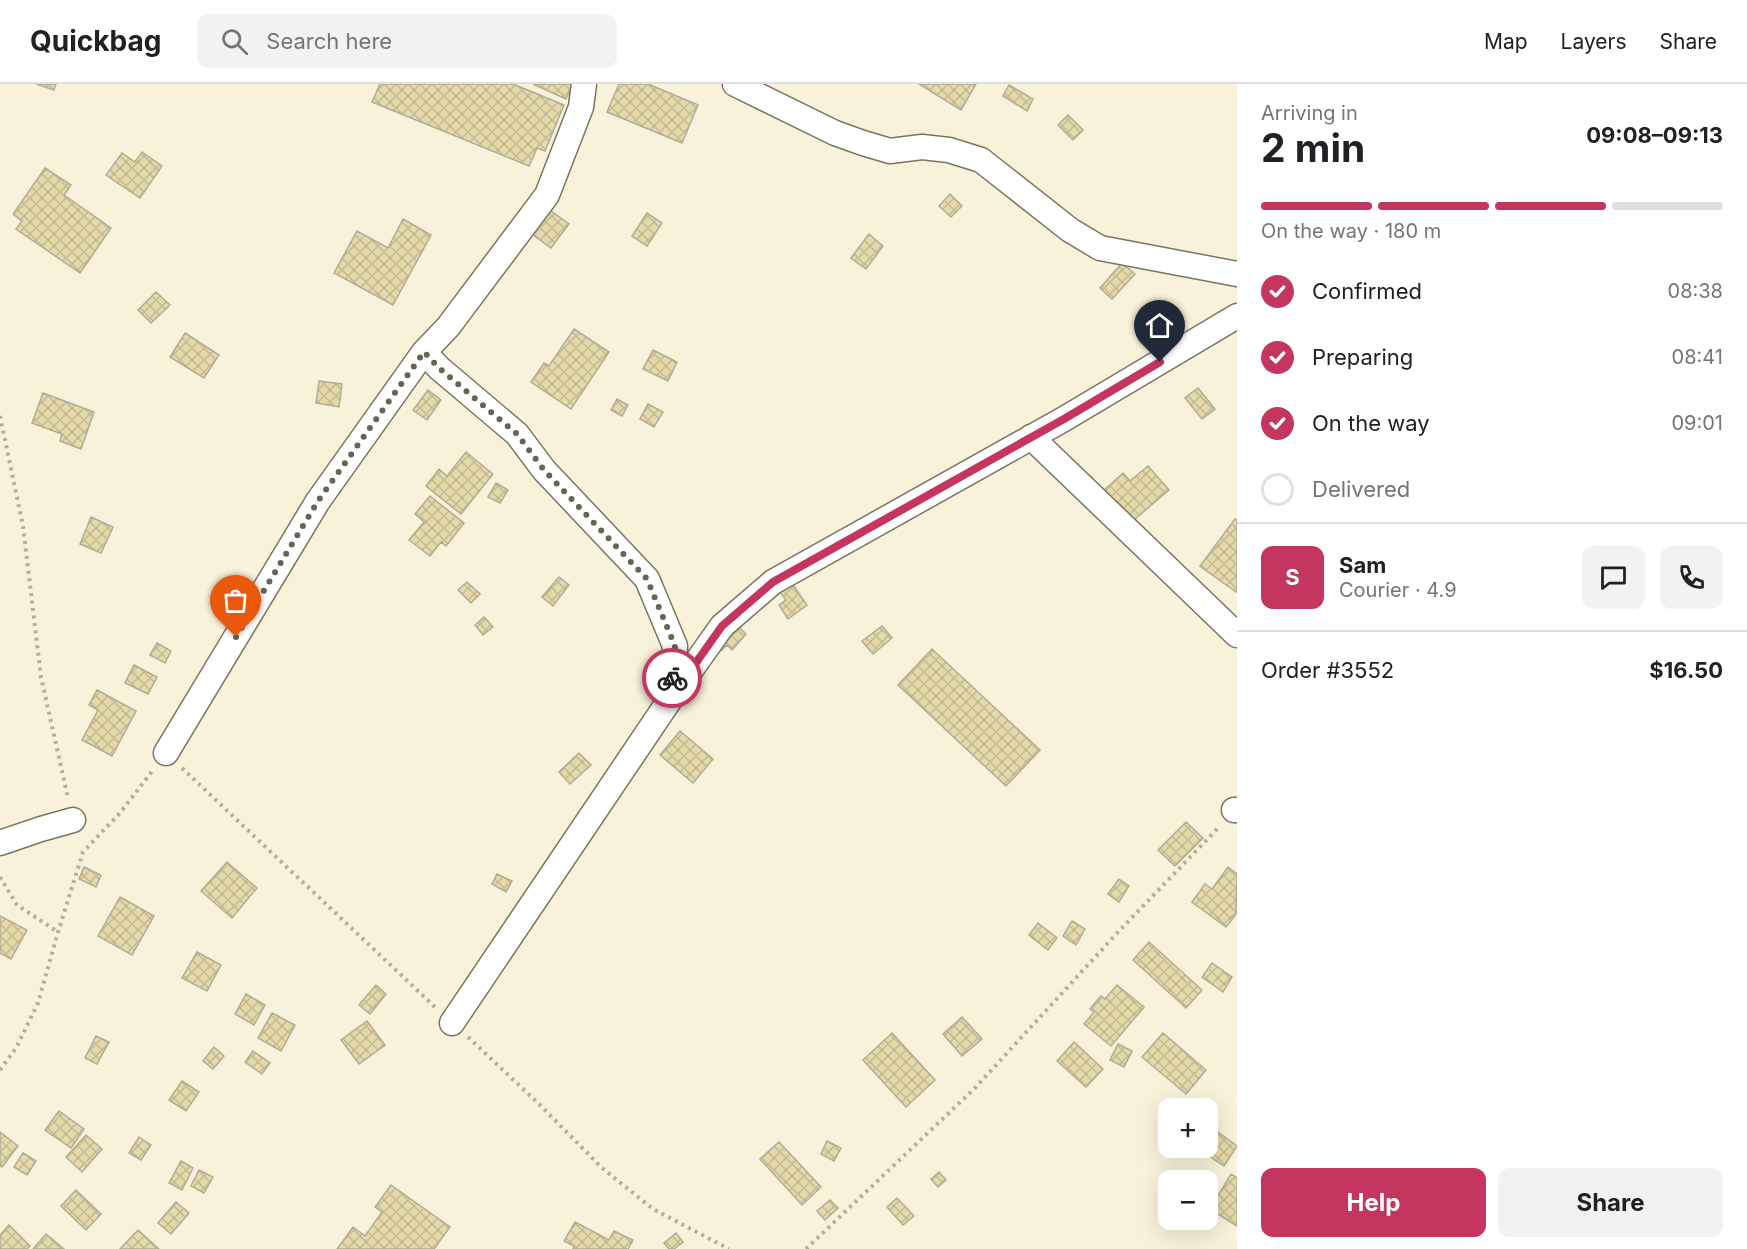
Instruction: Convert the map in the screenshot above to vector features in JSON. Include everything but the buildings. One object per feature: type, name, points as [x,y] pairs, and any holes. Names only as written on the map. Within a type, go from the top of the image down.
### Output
[{"type":"street","points":[[166,753],[318,501],[424,352],[448,327],[547,195],[581,107],[584,84]]},
{"type":"street","points":[[735,84],[836,133],[890,152],[922,147],[948,150],[981,160],[1070,230],[1100,248],[1237,274]]},
{"type":"street","points":[[452,1023],[722,626],[773,582],[1031,437],[1237,316]]},
{"type":"street","points":[[424,352],[439,368],[517,434],[544,470],[647,579],[675,646],[671,698]]},
{"type":"street","points":[[1031,437],[1237,636]]},
{"type":"street","points":[[0,843],[73,820]]},
{"type":"path","points":[[0,416],[23,526],[41,677],[73,820],[83,852]]},
{"type":"path","points":[[0,1070],[16,1048],[38,1003],[83,852],[120,813],[166,753],[539,1104],[602,1168],[653,1209],[729,1249]]},
{"type":"path","points":[[806,1249],[974,1089],[1120,930],[1236,810]]},
{"type":"path","points":[[0,877],[17,905],[58,932]]},
{"type":"way so far","points":[[236,637],[318,501],[424,352],[439,368],[517,434],[544,470],[647,579],[675,646],[672,678]]},
{"type":"route","points":[[672,678],[671,698],[722,626],[773,582],[1064,419],[1160,362]]}]
